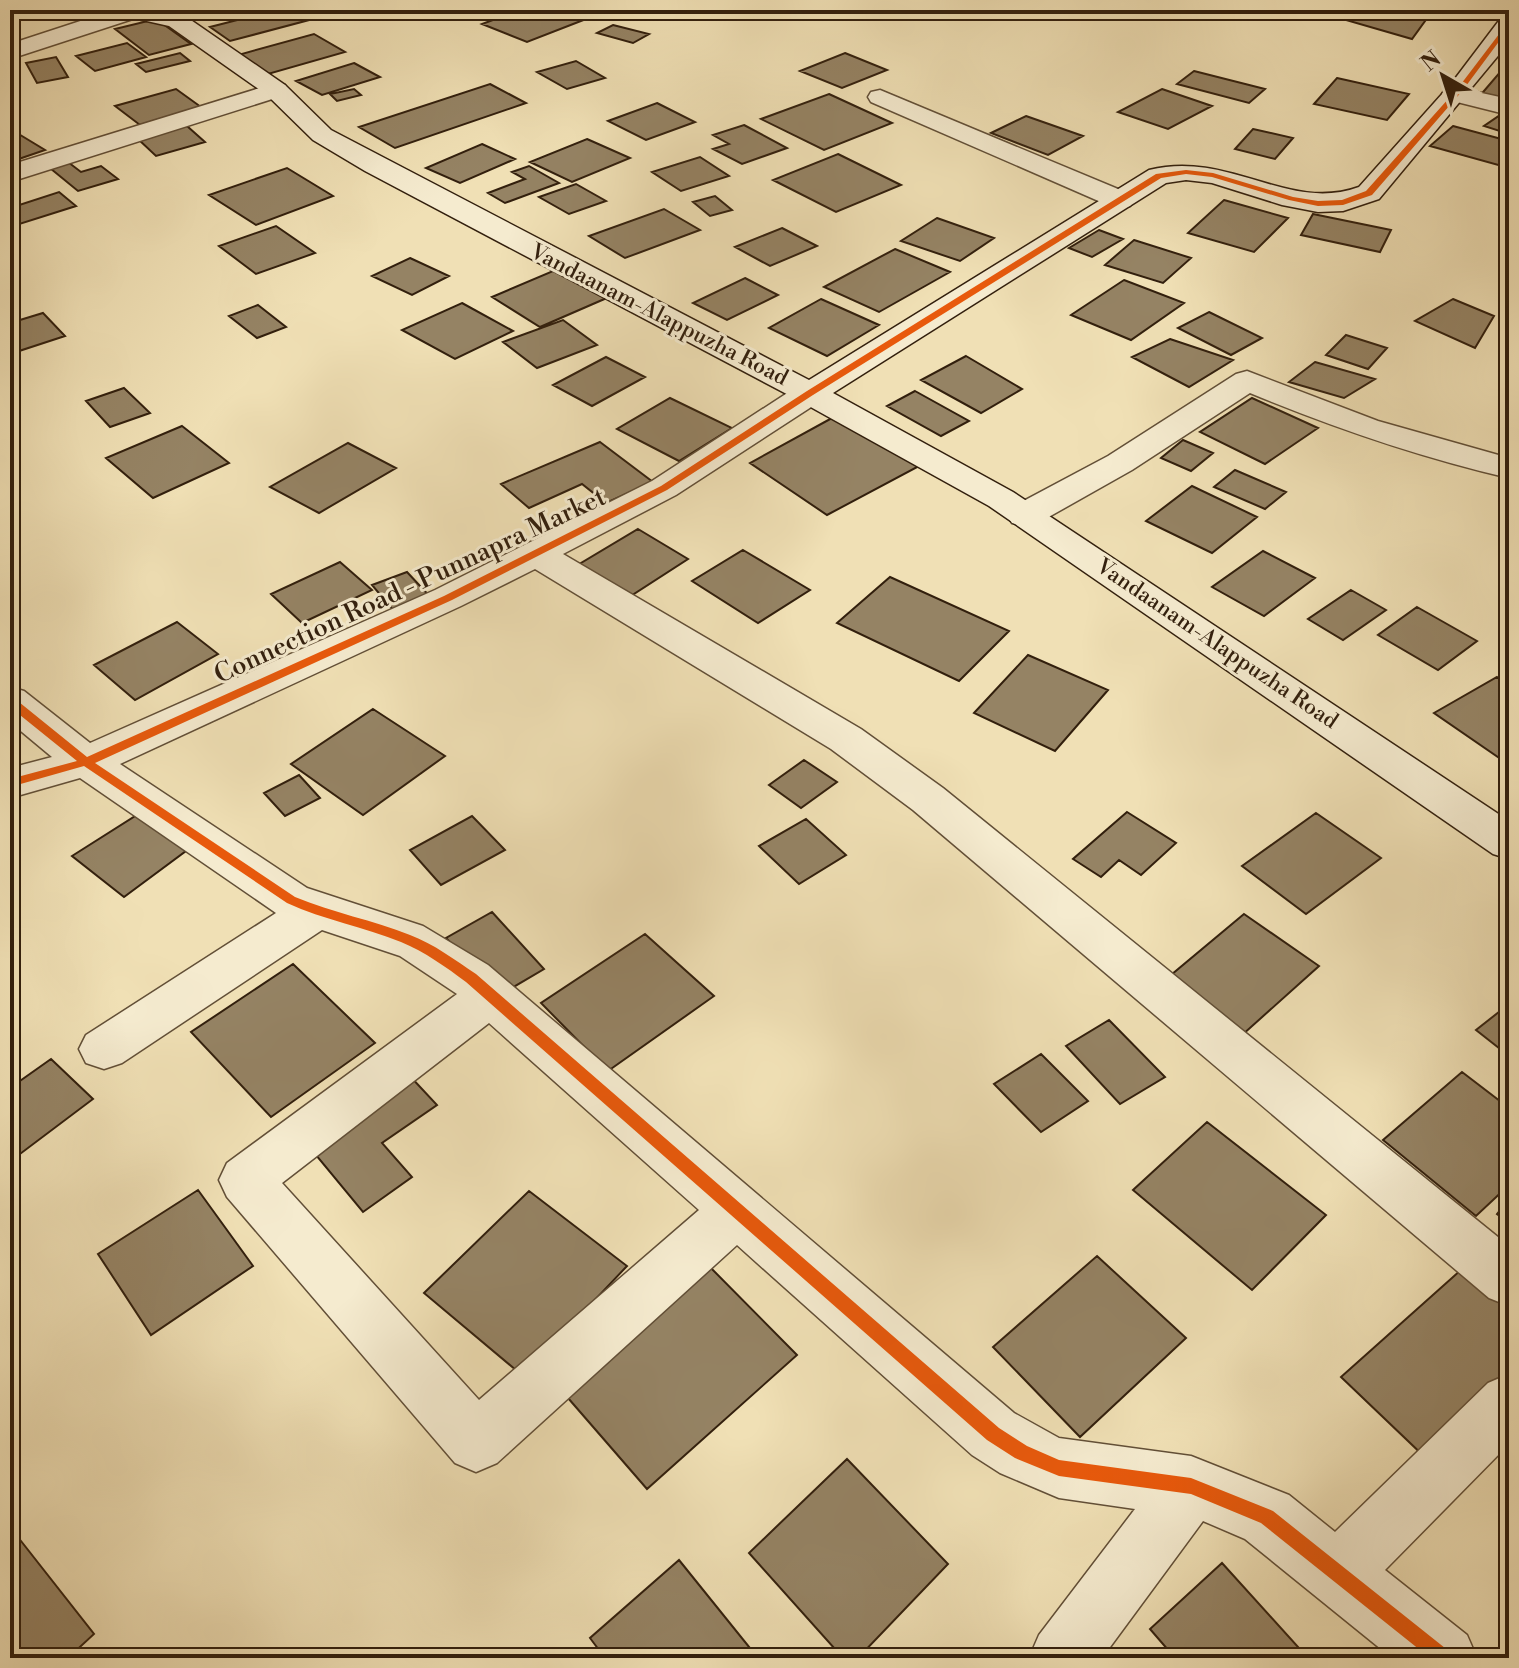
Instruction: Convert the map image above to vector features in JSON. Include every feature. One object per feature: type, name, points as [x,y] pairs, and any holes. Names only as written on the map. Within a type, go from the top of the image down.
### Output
[{"type":"street","points":[[10,52],[133,10]]},
{"type":"street","name":"Vandaanam-Alappuzha Road","points":[[133,10],[177,21],[276,90],[322,135],[374,165],[810,393],[1025,515],[1509,843]]},
{"type":"street","name":"Connection Road - Punnapra Market","points":[[10,783],[86,762],[448,598],[664,488],[810,393],[1159,176],[1196,171],[1306,202],[1325,205],[1355,201],[1369,193],[1494,47],[1509,23]]},
{"type":"street","points":[[10,174],[276,90]]},
{"type":"street","points":[[1454,94],[1509,107]]},
{"type":"street","points":[[880,97],[1120,200]]},
{"type":"street","points":[[1025,515],[1120,463],[1247,381],[1366,428],[1449,454],[1509,468]]},
{"type":"street","points":[[535,553],[846,739],[928,799],[1509,1280]]},
{"type":"street","points":[[10,701],[86,762],[291,900],[315,911],[397,935],[433,951],[490,995],[993,1434],[1021,1452],[1059,1468],[1191,1486],[1267,1517],[1444,1658]]},
{"type":"street","points":[[104,1049],[315,911]]},
{"type":"street","points":[[490,995],[246,1180],[476,1442],[737,1211]]},
{"type":"street","points":[[1336,1575],[1509,1403]]},
{"type":"street","points":[[1062,1658],[1191,1486]]},
{"type":"building","points":[[172,10],[214,10],[187,18]]},
{"type":"building","points":[[277,10],[347,10],[230,41],[210,27]]},
{"type":"building","points":[[520,10],[538,10],[586,19],[527,42],[482,24]]},
{"type":"building","points":[[1331,10],[1433,10],[1412,39],[1325,14]]},
{"type":"building","points":[[156,19],[191,44],[149,55],[115,29]]},
{"type":"building","points":[[613,25],[649,34],[633,43],[597,33]]},
{"type":"building","points":[[314,34],[345,52],[268,74],[238,55]]},
{"type":"building","points":[[127,43],[146,57],[95,71],[76,56]]},
{"type":"building","points":[[180,53],[190,61],[146,72],[136,64]]},
{"type":"building","points":[[845,53],[887,70],[842,88],[800,71]]},
{"type":"building","points":[[56,57],[68,77],[37,83],[26,63]]},
{"type":"building","points":[[576,61],[605,78],[567,89],[537,72]]},
{"type":"building","points":[[354,63],[380,77],[322,95],[296,81]]},
{"type":"building","points":[[1194,71],[1265,89],[1249,103],[1177,84]]},
{"type":"building","points":[[1501,71],[1509,73],[1509,105],[1478,98]]},
{"type":"building","points":[[1337,78],[1409,94],[1387,120],[1314,104]]},
{"type":"building","points":[[490,84],[526,103],[395,148],[359,127]]},
{"type":"building","points":[[176,89],[201,107],[140,125],[115,106]]},
{"type":"building","points":[[354,89],[361,95],[337,101],[330,94]]},
{"type":"building","points":[[1162,89],[1212,106],[1168,129],[1118,112]]},
{"type":"building","points":[[829,94],[892,123],[824,150],[761,119]]},
{"type":"building","points":[[657,103],[695,122],[646,140],[608,121]]},
{"type":"building","points":[[1509,109],[1509,134],[1484,126]]},
{"type":"building","points":[[1026,116],[1083,136],[1048,155],[991,133]]},
{"type":"building","points":[[744,125],[787,148],[742,164],[713,149],[729,144],[713,135]]},
{"type":"building","points":[[187,126],[205,142],[156,156],[138,139]]},
{"type":"building","points":[[1453,126],[1509,141],[1509,168],[1430,146]]},
{"type":"building","points":[[1253,129],[1293,138],[1275,159],[1235,149]]},
{"type":"building","points":[[17,133],[45,150],[10,162],[10,135]]},
{"type":"building","points":[[587,139],[630,158],[572,182],[530,162]]},
{"type":"building","points":[[482,144],[515,159],[460,183],[426,168]]},
{"type":"building","points":[[838,154],[901,185],[836,212],[773,180]]},
{"type":"building","points":[[700,157],[729,176],[681,191],[652,172]]},
{"type":"building","points":[[64,159],[81,172],[101,166],[118,179],[78,191],[45,164]]},
{"type":"building","points":[[529,166],[559,183],[505,203],[488,193],[525,179],[512,172]]},
{"type":"building","points":[[287,168],[333,196],[256,225],[209,195]]},
{"type":"building","points":[[576,184],[606,201],[569,214],[539,197]]},
{"type":"building","points":[[59,192],[76,206],[10,227],[10,208]]},
{"type":"building","points":[[715,196],[732,210],[710,216],[693,202]]},
{"type":"building","points":[[1224,200],[1288,218],[1254,252],[1188,233]]},
{"type":"building","points":[[664,209],[700,230],[625,258],[589,236]]},
{"type":"building","points":[[1313,214],[1391,230],[1380,252],[1301,235]]},
{"type":"building","points":[[937,218],[994,238],[960,261],[901,241]]},
{"type":"building","points":[[276,226],[315,253],[256,274],[219,246]]},
{"type":"building","points":[[782,228],[817,246],[770,266],[735,247]]},
{"type":"building","points":[[1099,230],[1123,239],[1092,257],[1069,248]]},
{"type":"building","points":[[1134,240],[1191,258],[1163,283],[1105,265]]},
{"type":"building","points":[[895,249],[950,272],[879,312],[824,287]]},
{"type":"building","points":[[410,258],[449,276],[412,295],[372,276]]},
{"type":"building","points":[[560,268],[609,297],[540,327],[492,297]]},
{"type":"building","points":[[745,278],[778,295],[727,320],[693,303]]},
{"type":"building","points":[[1124,280],[1184,303],[1131,340],[1071,315]]},
{"type":"building","points":[[821,299],[879,325],[827,356],[769,328]]},
{"type":"building","points":[[1453,299],[1494,316],[1475,348],[1415,321]]},
{"type":"building","points":[[462,303],[513,331],[455,359],[402,330]]},
{"type":"building","points":[[258,305],[286,327],[257,338],[229,316]]},
{"type":"building","points":[[1209,312],[1262,338],[1231,355],[1178,328]]},
{"type":"building","points":[[43,313],[65,336],[16,352],[10,346],[10,323]]},
{"type":"building","points":[[563,320],[597,345],[537,368],[503,342]]},
{"type":"building","points":[[1346,335],[1387,348],[1368,369],[1326,355]]},
{"type":"building","points":[[1170,339],[1233,360],[1189,387],[1132,357]]},
{"type":"building","points":[[966,356],[1022,389],[981,413],[921,380]]},
{"type":"building","points":[[606,357],[645,377],[592,406],[553,385]]},
{"type":"building","points":[[1315,362],[1375,379],[1344,398],[1289,382]]},
{"type":"building","points":[[124,388],[150,413],[110,427],[86,401]]},
{"type":"building","points":[[915,391],[969,421],[941,436],[887,406]]},
{"type":"building","points":[[670,398],[732,428],[679,461],[617,429]]},
{"type":"building","points":[[1252,398],[1318,428],[1265,464],[1200,432]]},
{"type":"building","points":[[832,418],[921,465],[827,515],[750,463]]},
{"type":"building","points":[[182,426],[229,463],[153,498],[106,458]]},
{"type":"building","points":[[1183,440],[1213,453],[1191,471],[1161,458]]},
{"type":"building","points":[[600,442],[653,482],[606,503],[582,484],[529,508],[501,484]]},
{"type":"building","points":[[348,443],[396,468],[319,513],[270,487]]},
{"type":"building","points":[[1235,470],[1286,492],[1265,509],[1214,487]]},
{"type":"building","points":[[1192,486],[1257,517],[1212,553],[1146,521]]},
{"type":"building","points":[[638,529],[688,559],[623,601],[571,569]]},
{"type":"building","points":[[743,550],[810,590],[758,623],[692,581]]},
{"type":"building","points":[[1263,551],[1315,578],[1264,616],[1212,587]]},
{"type":"building","points":[[340,562],[372,590],[302,623],[271,594]]},
{"type":"building","points":[[407,572],[434,601],[398,616],[372,585]]},
{"type":"building","points":[[890,577],[1009,631],[959,681],[837,623]]},
{"type":"building","points":[[1351,590],[1386,610],[1343,640],[1308,619]]},
{"type":"building","points":[[1417,607],[1477,641],[1438,670],[1378,635]]},
{"type":"building","points":[[177,622],[218,654],[135,700],[94,665]]},
{"type":"building","points":[[1028,655],[1108,690],[1055,751],[974,713]]},
{"type":"building","points":[[1497,677],[1509,685],[1508,764],[1434,713]]},
{"type":"building","points":[[373,709],[445,756],[363,815],[291,764]]},
{"type":"building","points":[[804,760],[837,782],[801,808],[769,785]]},
{"type":"building","points":[[299,775],[320,798],[285,816],[264,793]]},
{"type":"building","points":[[1127,812],[1176,843],[1141,875],[1119,860],[1101,877],[1073,859]]},
{"type":"building","points":[[140,813],[194,845],[124,897],[72,856]]},
{"type":"building","points":[[1316,813],[1381,858],[1306,914],[1242,866]]},
{"type":"building","points":[[472,816],[505,850],[441,885],[410,850]]},
{"type":"building","points":[[806,819],[846,855],[799,884],[759,846]]},
{"type":"building","points":[[492,912],[544,969],[500,995],[446,938]]},
{"type":"building","points":[[1244,914],[1319,966],[1241,1036],[1165,980]]},
{"type":"building","points":[[645,934],[714,996],[608,1071],[541,1003]]},
{"type":"building","points":[[293,964],[375,1043],[271,1117],[191,1032]]},
{"type":"building","points":[[1509,1004],[1509,1056],[1476,1030]]},
{"type":"building","points":[[1109,1020],[1165,1077],[1120,1104],[1066,1046]]},
{"type":"building","points":[[1041,1054],[1088,1101],[1041,1132],[994,1084]]},
{"type":"building","points":[[51,1059],[93,1099],[16,1157],[10,1150],[10,1088]]},
{"type":"building","points":[[1462,1072],[1509,1108],[1509,1185],[1476,1216],[1383,1140]]},
{"type":"building","points":[[408,1074],[437,1105],[382,1143],[412,1177],[363,1212],[306,1143]]},
{"type":"building","points":[[1207,1122],[1326,1215],[1252,1290],[1133,1190]]},
{"type":"building","points":[[198,1190],[253,1266],[151,1335],[98,1254]]},
{"type":"building","points":[[529,1191],[627,1266],[523,1376],[424,1293]]},
{"type":"building","points":[[1509,1199],[1509,1223],[1497,1214]]},
{"type":"building","points":[[1097,1256],[1186,1338],[1080,1437],[993,1347]]},
{"type":"building","points":[[704,1261],[797,1355],[647,1489],[555,1383]]},
{"type":"building","points":[[1462,1269],[1509,1311],[1509,1384],[1429,1461],[1341,1377]]},
{"type":"building","points":[[847,1459],[948,1564],[858,1658],[843,1658],[749,1553]]},
{"type":"building","points":[[10,1527],[94,1634],[68,1658],[10,1658]]},
{"type":"building","points":[[679,1560],[758,1658],[605,1658],[590,1638]]},
{"type":"building","points":[[1222,1563],[1308,1658],[1175,1658],[1150,1629]]},
{"type":"cycle path","points":[[10,783],[86,762],[448,598],[664,488],[810,393],[1159,176],[1186,172],[1213,175],[1292,199],[1318,203],[1343,202],[1369,193],[1478,68],[1509,23]]},
{"type":"cycle path","points":[[10,701],[86,762],[291,900],[416,943],[471,978],[993,1434],[1021,1452],[1059,1468],[1191,1486],[1267,1517],[1444,1658]]}]
